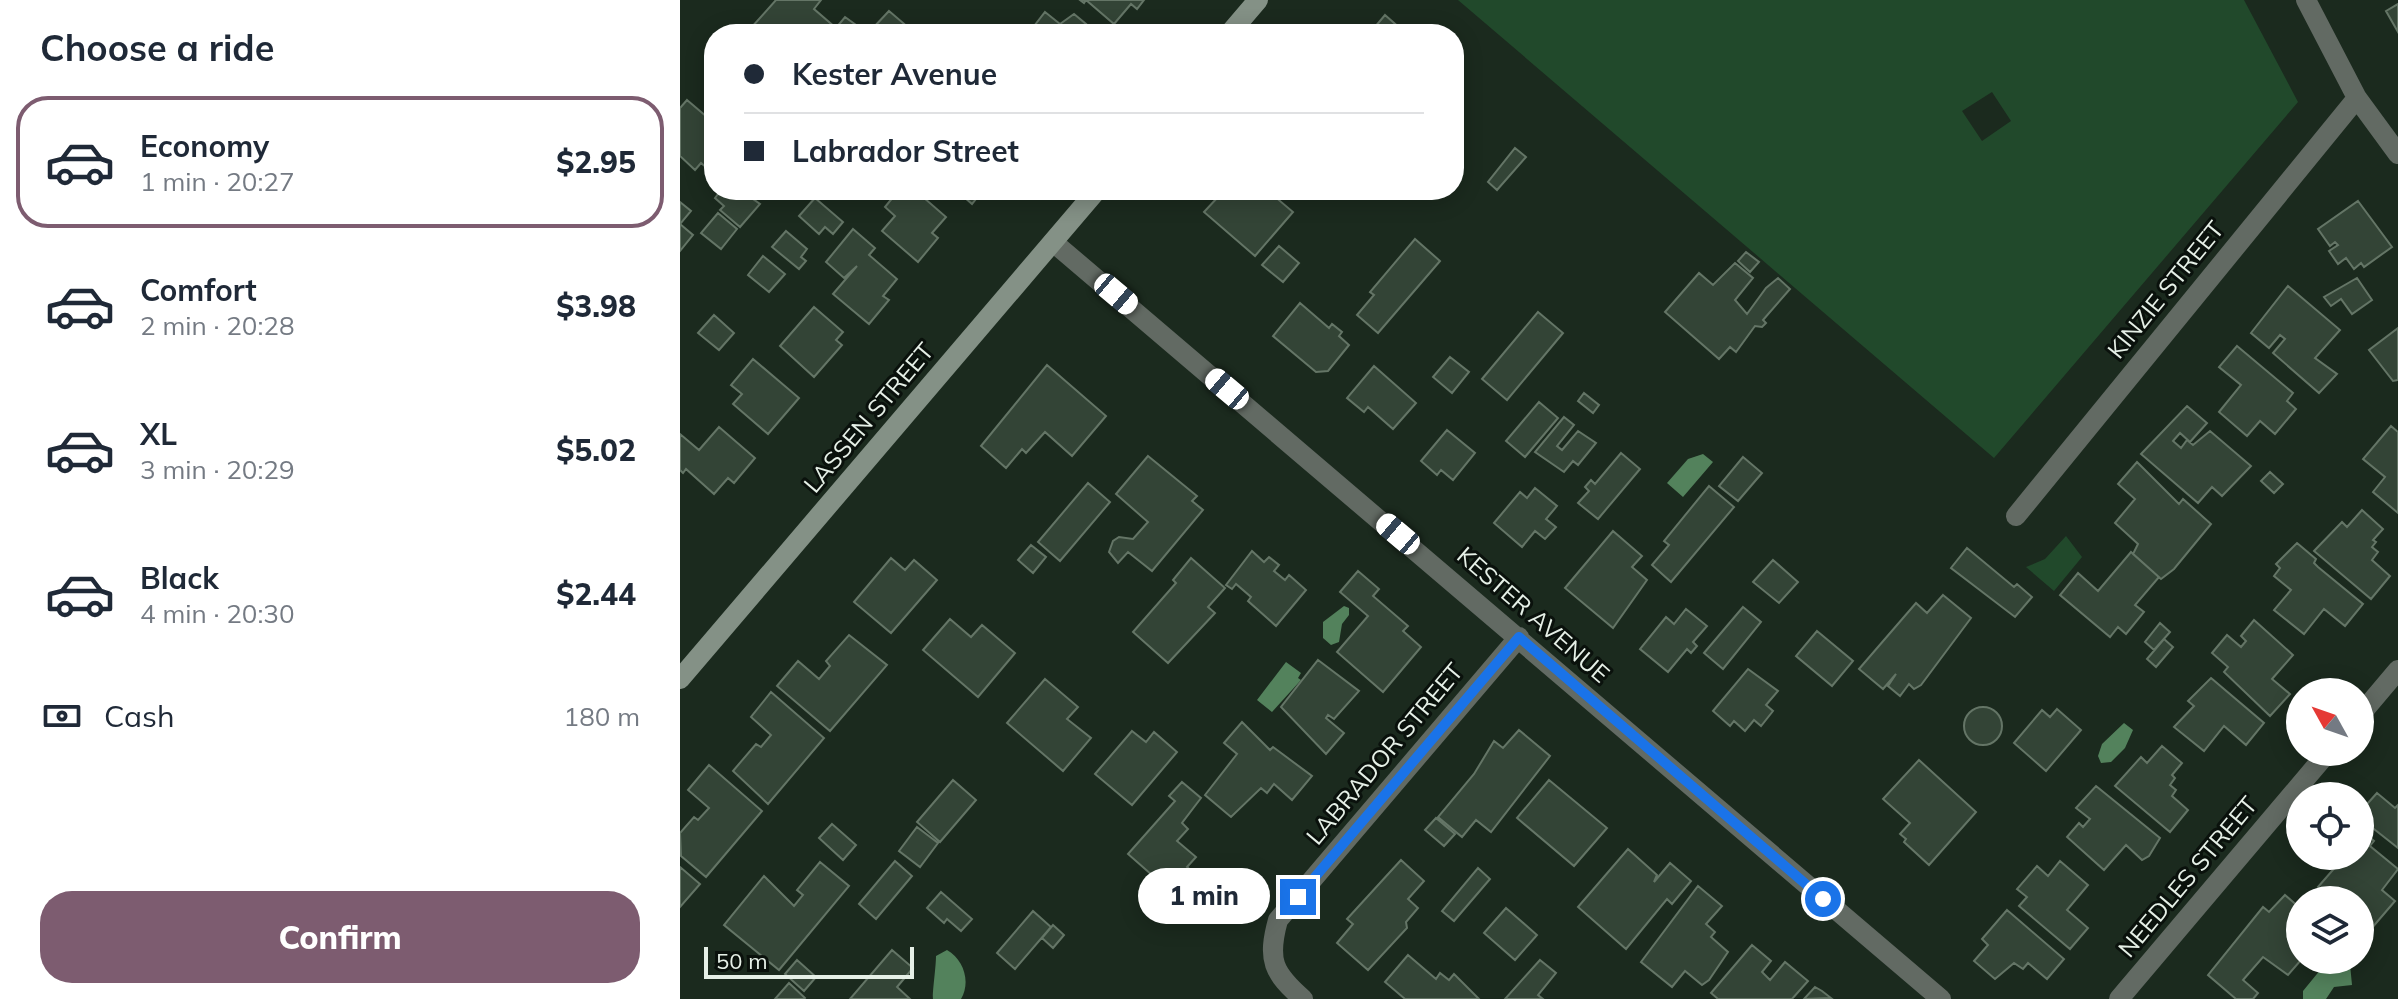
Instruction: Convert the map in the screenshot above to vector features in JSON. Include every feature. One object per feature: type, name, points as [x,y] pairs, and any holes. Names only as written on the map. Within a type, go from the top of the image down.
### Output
[{"type":"main road","points":[[1238,24],[1258,0]]},
{"type":"main road","name":"LASSEN STREET","points":[[680,679],[1089,200]]},
{"type":"street","points":[[2306,0],[2357,98],[2398,154]]},
{"type":"street","name":"KINZIE STREET","points":[[2016,516],[2357,98]]},
{"type":"street","name":"KESTER AVENUE","points":[[1053,242],[1941,999]]},
{"type":"street","name":"LABRADOR STREET","points":[[1303,999],[1279,978],[1270,947],[1278,920],[1519,637]]},
{"type":"street","points":[[2374,698],[2398,670]]},
{"type":"street","name":"NEEDLES STREET","points":[[2119,999],[2316,766]]},
{"type":"shaded area","points":[[1458,0],[2244,0],[2298,102],[1994,458]],"holes":[[[1992,92],[2011,121],[1982,141],[1962,111]]]},
{"type":"shaded area","points":[[1703,454],[1713,462],[1683,497],[1667,483],[1688,459]]},
{"type":"shaded area","points":[[2066,536],[2082,557],[2054,591],[2026,567],[2045,559]]},
{"type":"shaded area","points":[[1344,606],[1349,608],[1349,615],[1342,624],[1339,642],[1331,645],[1323,638],[1323,622]]},
{"type":"shaded area","points":[[1286,662],[1301,673],[1298,678],[1301,680],[1272,712],[1257,700]]},
{"type":"shaded area","points":[[2124,723],[2133,730],[2125,748],[2111,762],[2101,763],[2098,756],[2102,744]]},
{"type":"shaded area","points":[[947,950],[962,965],[964,992],[961,999],[933,999],[936,956]]},
{"type":"shaded area","points":[[2317,974],[2351,974],[2352,985],[2334,987],[2326,999],[2303,999],[2303,991]]},
{"type":"building","points":[[776,0],[821,0],[814,9],[831,24],[755,24]]},
{"type":"building","points":[[1086,0],[1144,0],[1137,9],[1131,4],[1114,24]]},
{"type":"building","points":[[2398,4],[2398,32],[2386,11]]},
{"type":"building","points":[[889,11],[904,24],[877,24]]},
{"type":"building","points":[[1045,12],[1060,24],[1036,24]]},
{"type":"building","points":[[1074,14],[1086,24],[1060,24]]},
{"type":"building","points":[[1385,15],[1395,24],[1377,24]]},
{"type":"building","points":[[845,17],[855,24],[839,24]]},
{"type":"building","points":[[687,100],[704,114],[704,166],[701,163],[695,170],[680,156],[680,108]]},
{"type":"building","points":[[1515,148],[1526,157],[1497,190],[1488,182]]},
{"type":"building","points":[[717,200],[754,200],[760,204],[740,227],[720,210],[724,206]]},
{"type":"building","points":[[813,200],[817,200],[843,222],[833,234],[825,227],[819,234],[799,216]]},
{"type":"building","points":[[891,200],[926,200],[946,217],[932,233],[938,238],[918,262],[882,231],[895,216],[885,207]]},
{"type":"building","points":[[1215,200],[1279,200],[1293,212],[1255,256],[1204,212]]},
{"type":"building","points":[[2358,201],[2392,247],[2364,267],[2361,263],[2354,269],[2346,258],[2338,264],[2329,251],[2338,245],[2335,242],[2330,246],[2318,229]]},
{"type":"building","points":[[680,202],[691,211],[680,224]]},
{"type":"building","points":[[718,213],[737,229],[721,249],[701,233]]},
{"type":"building","points":[[680,224],[693,235],[680,251]]},
{"type":"building","points":[[853,229],[875,248],[869,255],[897,279],[883,296],[889,300],[869,324],[833,294],[857,266],[844,278],[826,262]]},
{"type":"building","points":[[786,231],[807,249],[801,257],[806,261],[799,269],[772,247]]},
{"type":"building","points":[[1415,239],[1440,261],[1378,333],[1357,315],[1374,295],[1370,292]]},
{"type":"building","points":[[1279,246],[1299,263],[1283,282],[1262,265]]},
{"type":"building","points":[[1746,252],[1759,262],[1750,272],[1738,261]]},
{"type":"building","points":[[763,256],[785,274],[769,292],[748,275]]},
{"type":"building","points":[[1735,263],[1753,278],[1735,300],[1747,314],[1766,288],[1778,278],[1790,289],[1763,320],[1766,323],[1762,327],[1755,326],[1736,352],[1730,347],[1719,359],[1665,312],[1699,273],[1713,285]]},
{"type":"building","points":[[2357,278],[2372,300],[2352,314],[2341,299],[2331,306],[2324,297]]},
{"type":"building","points":[[2288,286],[2340,330],[2315,358],[2337,374],[2319,393],[2273,353],[2285,339],[2280,335],[2269,348],[2251,333]]},
{"type":"building","points":[[1300,303],[1329,328],[1332,324],[1342,332],[1339,336],[1349,345],[1328,371],[1316,372],[1273,336]]},
{"type":"building","points":[[814,307],[843,332],[836,340],[842,345],[814,377],[780,346]]},
{"type":"building","points":[[1538,312],[1563,333],[1507,400],[1482,379]]},
{"type":"building","points":[[714,315],[734,333],[719,350],[698,333]]},
{"type":"building","points":[[2398,328],[2398,380],[2393,381],[2369,350]]},
{"type":"building","points":[[2237,346],[2293,393],[2287,401],[2296,409],[2275,434],[2260,421],[2247,436],[2219,412],[2241,385],[2219,367]]},
{"type":"building","points":[[1450,357],[1469,372],[1452,393],[1433,377]]},
{"type":"building","points":[[753,359],[799,398],[768,434],[733,404],[742,394],[731,385]]},
{"type":"building","points":[[1047,365],[1106,416],[1072,456],[1045,432],[1026,453],[1022,449],[1006,468],[981,446]]},
{"type":"building","points":[[1374,366],[1416,403],[1393,429],[1368,407],[1364,412],[1347,398]]},
{"type":"building","points":[[1584,393],[1599,405],[1593,413],[1578,401]]},
{"type":"building","points":[[1539,402],[1558,418],[1525,457],[1506,441]]},
{"type":"building","points":[[2187,406],[2207,423],[2190,442],[2180,433],[2173,441],[2181,448],[2187,440],[2193,445],[2210,431],[2251,466],[2222,496],[2212,487],[2198,503],[2141,454]]},
{"type":"building","points":[[1564,417],[1574,425],[1557,446],[1562,450],[1578,431],[1596,443],[1578,465],[1573,461],[1564,472],[1535,452]]},
{"type":"building","points":[[2391,426],[2398,432],[2398,513],[2373,492],[2385,477],[2363,459]]},
{"type":"building","points":[[719,427],[755,458],[734,483],[728,478],[714,494],[686,469],[683,473],[680,470],[680,434],[699,450]]},
{"type":"building","points":[[1447,430],[1475,453],[1453,480],[1441,470],[1437,475],[1421,461]]},
{"type":"building","points":[[1621,453],[1640,469],[1598,519],[1578,503],[1589,491],[1585,487],[1591,480],[1595,484]]},
{"type":"building","points":[[1148,456],[1197,496],[1192,501],[1203,510],[1152,571],[1128,552],[1118,563],[1109,552],[1113,541],[1119,537],[1133,539],[1148,522],[1116,494]]},
{"type":"building","points":[[1743,457],[1762,473],[1738,501],[1719,486]]},
{"type":"building","points":[[2137,462],[2179,504],[2183,499],[2211,524],[2174,569],[2161,579],[2133,554],[2138,544],[2115,523],[2135,499],[2118,484]]},
{"type":"building","points":[[2270,472],[2283,484],[2274,493],[2261,481]]},
{"type":"building","points":[[1088,483],[1110,502],[1060,561],[1038,542]]},
{"type":"building","points":[[1709,486],[1734,507],[1671,582],[1652,565],[1669,545],[1664,541]]},
{"type":"building","points":[[1535,488],[1557,506],[1546,519],[1556,527],[1545,539],[1535,531],[1522,547],[1494,523],[1520,492],[1527,498]]},
{"type":"building","points":[[2362,510],[2383,529],[2373,540],[2376,542],[2372,547],[2378,552],[2372,560],[2390,576],[2371,599],[2314,551],[2342,522],[2347,527]]},
{"type":"building","points":[[1613,531],[1642,556],[1632,567],[1647,580],[1613,628],[1565,588]]},
{"type":"building","points":[[2297,543],[2316,559],[2314,563],[2318,567],[2363,604],[2345,626],[2324,609],[2304,634],[2274,610],[2291,590],[2274,576],[2280,568],[2276,564]]},
{"type":"building","points":[[1031,545],[1046,557],[1033,573],[1018,560]]},
{"type":"building","points":[[1967,548],[2014,587],[2017,584],[2032,597],[2015,617],[1951,568]]},
{"type":"building","points":[[1252,551],[1264,562],[1269,557],[1279,565],[1274,571],[1285,580],[1289,575],[1306,590],[1276,626],[1248,601],[1251,597],[1236,584],[1232,589],[1226,585]]},
{"type":"building","points":[[2131,552],[2159,577],[2135,605],[2144,612],[2126,634],[2118,627],[2110,637],[2060,595],[2078,573],[2098,591]]},
{"type":"building","points":[[891,558],[905,570],[914,560],[937,580],[891,633],[854,602]]},
{"type":"building","points":[[1191,558],[1225,588],[1208,607],[1215,613],[1168,663],[1133,632],[1176,583],[1173,580]]},
{"type":"building","points":[[1773,560],[1798,582],[1779,603],[1753,582]]},
{"type":"building","points":[[1358,571],[1379,589],[1373,596],[1408,626],[1403,631],[1421,647],[1383,692],[1337,652],[1368,616],[1340,592]]},
{"type":"building","points":[[1943,595],[1971,618],[1921,685],[1914,689],[1909,684],[1900,696],[1888,686],[1896,674],[1883,689],[1859,669],[1916,603],[1927,613]]},
{"type":"building","points":[[1743,607],[1761,622],[1723,669],[1704,653]]},
{"type":"building","points":[[1686,609],[1707,626],[1693,642],[1697,646],[1691,653],[1687,649],[1668,672],[1640,649],[1666,617],[1674,624]]},
{"type":"building","points":[[950,619],[971,637],[982,625],[1015,653],[978,697],[923,650]]},
{"type":"building","points":[[2254,620],[2293,655],[2272,679],[2286,691],[2286,698],[2270,716],[2224,672],[2228,667],[2212,653],[2227,635],[2241,647],[2246,641],[2241,636]]},
{"type":"building","points":[[2160,623],[2170,632],[2154,650],[2145,642]]},
{"type":"building","points":[[1817,631],[1853,661],[1832,686],[1796,656]]},
{"type":"building","points":[[849,635],[887,665],[830,731],[777,686],[798,661],[819,679],[830,666],[826,661]]},
{"type":"building","points":[[2164,639],[2173,647],[2156,667],[2147,659]]},
{"type":"building","points":[[1318,660],[1359,691],[1334,719],[1328,715],[1326,718],[1344,733],[1326,754],[1281,707]]},
{"type":"building","points":[[1748,669],[1778,691],[1766,705],[1773,711],[1761,726],[1754,720],[1745,731],[1734,721],[1730,726],[1713,711]]},
{"type":"building","points":[[2211,678],[2264,723],[2246,745],[2224,726],[2204,751],[2174,727],[2194,706],[2188,701]]},
{"type":"building","points":[[1045,679],[1078,707],[1067,719],[1091,738],[1063,771],[1007,723]]},
{"type":"building","points":[[771,692],[824,738],[768,804],[733,771],[756,744],[761,747],[771,735],[751,717]]},
{"type":"building","points":[[1983,707],[1996,713],[2002,726],[1996,739],[1983,745],[1970,739],[1964,726],[1970,713]]},
{"type":"building","points":[[2057,709],[2081,730],[2046,771],[2014,743],[2042,710],[2050,717]]},
{"type":"building","points":[[1242,722],[1270,750],[1273,747],[1312,776],[1292,800],[1274,784],[1267,793],[1261,788],[1231,817],[1205,795],[1237,754],[1224,743]]},
{"type":"building","points":[[1519,730],[1550,756],[1491,832],[1476,820],[1462,837],[1438,817],[1474,774],[1494,741],[1503,748]]},
{"type":"building","points":[[1132,731],[1146,742],[1154,732],[1177,752],[1132,805],[1095,774]]},
{"type":"building","points":[[2162,746],[2182,763],[2172,775],[2175,778],[2170,785],[2176,790],[2172,796],[2188,810],[2170,832],[2115,786],[2141,757],[2147,763]]},
{"type":"building","points":[[1919,760],[1976,812],[1929,865],[1904,842],[1906,839],[1900,834],[1910,823],[1883,799]]},
{"type":"building","points":[[709,765],[762,811],[706,877],[681,856],[680,833],[694,817],[698,820],[709,808],[688,790]]},
{"type":"building","points":[[953,780],[976,800],[940,842],[917,822]]},
{"type":"building","points":[[1549,780],[1607,828],[1574,866],[1517,818]]},
{"type":"building","points":[[1182,782],[1201,798],[1182,823],[1188,829],[1177,841],[1196,857],[1187,867],[1205,882],[1185,904],[1128,854],[1175,801],[1169,796]]},
{"type":"building","points":[[2096,786],[2160,838],[2149,856],[2142,860],[2126,845],[2104,870],[2067,837],[2079,823],[2083,827],[2090,819],[2076,808]]},
{"type":"building","points":[[2377,793],[2395,808],[2398,805],[2398,848],[2374,829],[2374,796]]},
{"type":"building","points":[[1436,818],[1455,834],[1444,846],[1425,830]]},
{"type":"building","points":[[832,824],[856,845],[843,860],[819,838]]},
{"type":"building","points":[[917,827],[938,843],[920,867],[899,851]]},
{"type":"building","points":[[1628,849],[1657,875],[1654,882],[1670,863],[1691,881],[1672,904],[1667,899],[1626,949],[1578,907]]},
{"type":"building","points":[[2374,849],[2398,869],[2382,890],[2395,901],[2374,926],[2374,886],[2319,886],[2333,870],[2374,870]]},
{"type":"building","points":[[1401,860],[1424,881],[1408,899],[1418,908],[1406,922],[1407,928],[1368,970],[1337,943],[1353,924],[1347,919]]},
{"type":"building","points":[[895,861],[912,876],[876,919],[859,904]]},
{"type":"building","points":[[2060,861],[2088,885],[2067,910],[2088,928],[2070,949],[2019,906],[2027,897],[2017,889],[2037,866],[2048,876]]},
{"type":"building","points":[[820,862],[849,886],[779,970],[724,925],[764,876],[794,906],[803,895],[797,890]]},
{"type":"building","points":[[680,867],[700,884],[680,907]]},
{"type":"building","points":[[1478,868],[1490,879],[1454,921],[1442,911]]},
{"type":"building","points":[[1698,886],[1722,906],[1706,924],[1715,932],[1711,937],[1728,952],[1709,980],[1702,985],[1685,971],[1672,987],[1641,962]]},
{"type":"building","points":[[941,892],[972,919],[961,931],[947,919],[944,923],[927,908]]},
{"type":"building","points":[[2286,896],[2286,974],[2263,957],[2243,980],[2258,993],[2253,999],[2236,999],[2208,975],[2263,907],[2269,912]]},
{"type":"building","points":[[1506,908],[1537,935],[1515,960],[1484,933]]},
{"type":"building","points":[[2007,910],[2064,959],[2047,979],[2028,963],[2023,969],[2014,963],[1995,979],[1974,961],[1988,945],[1982,939]]},
{"type":"building","points":[[1033,911],[1051,927],[1015,969],[997,953]]},
{"type":"building","points":[[1053,925],[1064,935],[1053,948],[1042,938]]},
{"type":"building","points":[[1752,945],[1771,961],[1762,972],[1770,980],[1785,962],[1808,981],[1792,999],[1718,999],[1711,993]]},
{"type":"building","points":[[892,950],[913,968],[897,987],[910,999],[850,999]]},
{"type":"building","points":[[1408,955],[1436,979],[1440,973],[1449,980],[1454,974],[1479,999],[1405,999],[1385,982]]},
{"type":"building","points":[[797,960],[816,977],[804,991],[785,974]]},
{"type":"building","points":[[1540,960],[1556,973],[1538,995],[1543,999],[1505,999]]},
{"type":"building","points":[[789,983],[805,998],[804,999],[775,999]]},
{"type":"building","points":[[1815,987],[1822,991],[1831,998],[1804,999]]},
{"type":"route","points":[[1298,897],[1519,637],[1823,899]]}]
